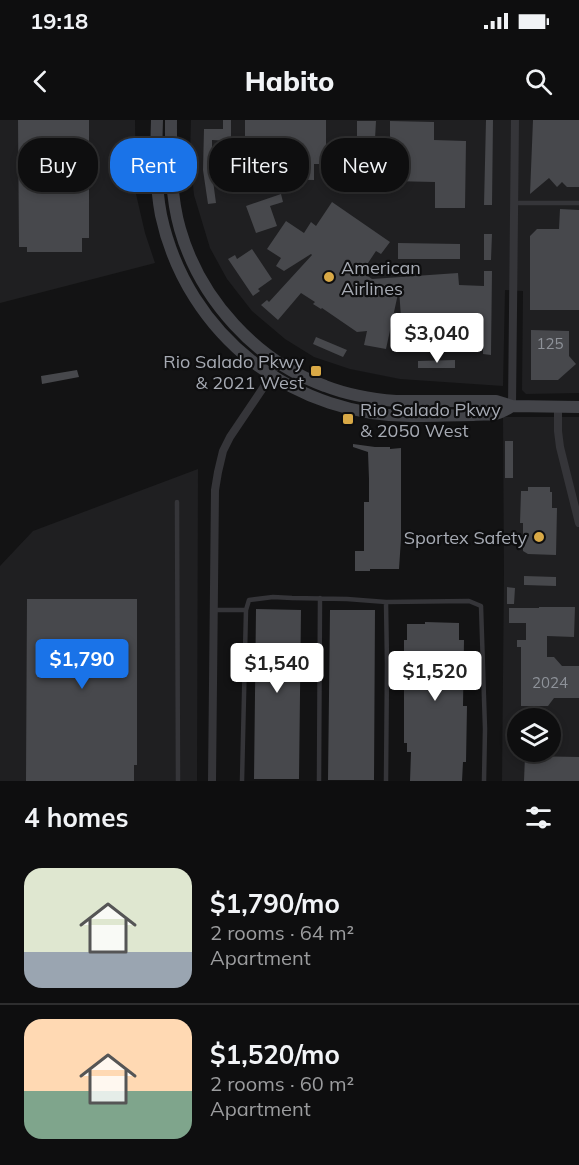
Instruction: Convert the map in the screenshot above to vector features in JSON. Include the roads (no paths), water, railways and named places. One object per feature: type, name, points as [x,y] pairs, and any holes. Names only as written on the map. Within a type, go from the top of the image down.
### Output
[{"type":"main road","points":[[157,120],[157,178],[161,214],[170,246],[193,296],[220,333],[240,352],[289,386],[331,404],[384,416],[497,414],[512,406]]},
{"type":"main road","points":[[171,120],[171,176],[175,205],[180,230],[190,256],[223,312],[244,335],[278,362],[323,386],[357,396],[396,401],[496,401],[512,406],[579,407]]},
{"type":"street","points":[[512,406],[515,120]]},
{"type":"street","points":[[212,781],[215,490],[223,452],[230,437],[278,362]]},
{"type":"street","points":[[558,407],[560,447],[579,523]]},
{"type":"lane","points":[[514,203],[579,203]]},
{"type":"lane","points":[[177,502],[178,781]]},
{"type":"lane","points":[[242,781],[246,610],[249,600],[273,597],[386,602],[470,601],[481,606],[485,729],[484,781]]},
{"type":"lane","points":[[319,781],[320,598]]},
{"type":"lane","points":[[386,602],[386,781]]},
{"type":"lane","points":[[214,610],[246,610]]},
{"type":"place","name":"American Airlines","points":[[329,277]]},
{"type":"place","name":"Rio Salado Pkwy & 2021 West","points":[[316,371]]},
{"type":"place","name":"Rio Salado Pkwy & 2050 West","points":[[348,419]]},
{"type":"place","name":"Sportex Safety","points":[[539,537]]}]
